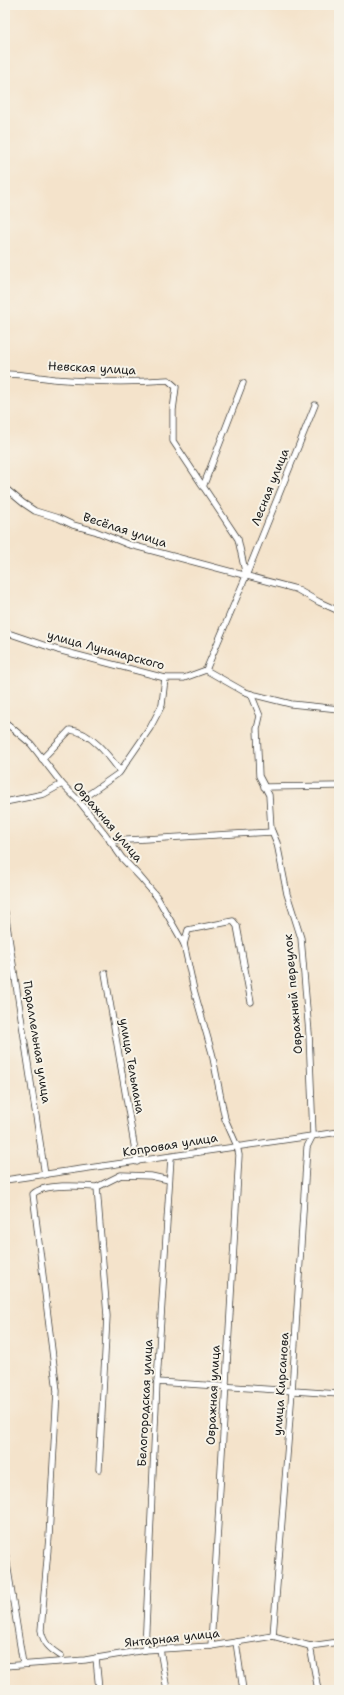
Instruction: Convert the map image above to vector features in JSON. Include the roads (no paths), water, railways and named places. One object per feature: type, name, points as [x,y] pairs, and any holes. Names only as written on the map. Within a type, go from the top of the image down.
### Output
[{"type":"street","name":"Невская улица","points":[[5,374],[24,374],[53,379],[139,382],[168,380],[176,387],[173,410],[173,441],[203,487]]},
{"type":"street","points":[[243,383],[203,487],[238,539],[246,576],[296,589],[339,611]]},
{"type":"street","name":"Лесная улица","points":[[206,670],[246,576],[315,405]]},
{"type":"street","name":"Весёлая улица","points":[[5,488],[34,511],[95,531],[127,544],[246,576]]},
{"type":"street","name":"улица Луначарского","points":[[5,632],[58,650],[102,660],[165,678],[184,678],[206,670]]},
{"type":"street","points":[[206,670],[251,694],[290,704],[339,709]]},
{"type":"street","points":[[79,801],[99,789],[119,773],[150,728],[162,705],[165,678]]},
{"type":"street","name":"Овражный переулок","points":[[251,694],[260,716],[257,728],[260,776],[269,795],[272,830],[277,843],[287,894],[301,938],[309,1034],[313,1135]]},
{"type":"street","name":"Овражная улица","points":[[5,722],[31,744],[62,784],[79,801],[122,858],[157,897],[184,944],[194,990],[212,1053],[225,1119],[237,1146],[239,1155],[211,1646]]},
{"type":"street","points":[[42,759],[70,730],[78,730],[104,750],[120,771]]},
{"type":"street","points":[[5,802],[44,794],[62,784]]},
{"type":"street","points":[[264,787],[339,786]]},
{"type":"street","points":[[110,841],[272,830]]},
{"type":"street","name":"Параллельная улица","points":[[5,912],[45,1175]]},
{"type":"street","points":[[184,944],[188,930],[233,921],[237,926],[251,1002]]},
{"type":"street","name":"улица Тельмана","points":[[104,973],[137,1162]]},
{"type":"street","name":"Копровая улица","points":[[5,1180],[339,1132]]},
{"type":"street","name":"улица Кирсанова","points":[[273,1636],[292,1391],[307,1147],[313,1135]]},
{"type":"street","name":"Белогородская улица","points":[[145,1650],[156,1382],[171,1157]]},
{"type":"street","points":[[60,1656],[46,1645],[42,1638],[41,1630],[50,1537],[57,1391],[33,1194],[45,1189],[75,1185],[97,1187],[121,1175],[151,1176],[169,1180]]},
{"type":"street","points":[[97,1187],[107,1316],[99,1469]]},
{"type":"street","points":[[156,1382],[339,1394]]},
{"type":"street","points":[[5,1551],[23,1664]]},
{"type":"street","name":"Янтарная улица","points":[[5,1666],[96,1658],[145,1650],[211,1646],[273,1636],[310,1646],[339,1642]]},
{"type":"street","points":[[236,1642],[243,1690]]},
{"type":"street","points":[[310,1646],[318,1690]]},
{"type":"street","points":[[160,1649],[167,1690]]},
{"type":"street","points":[[96,1658],[98,1690]]}]
